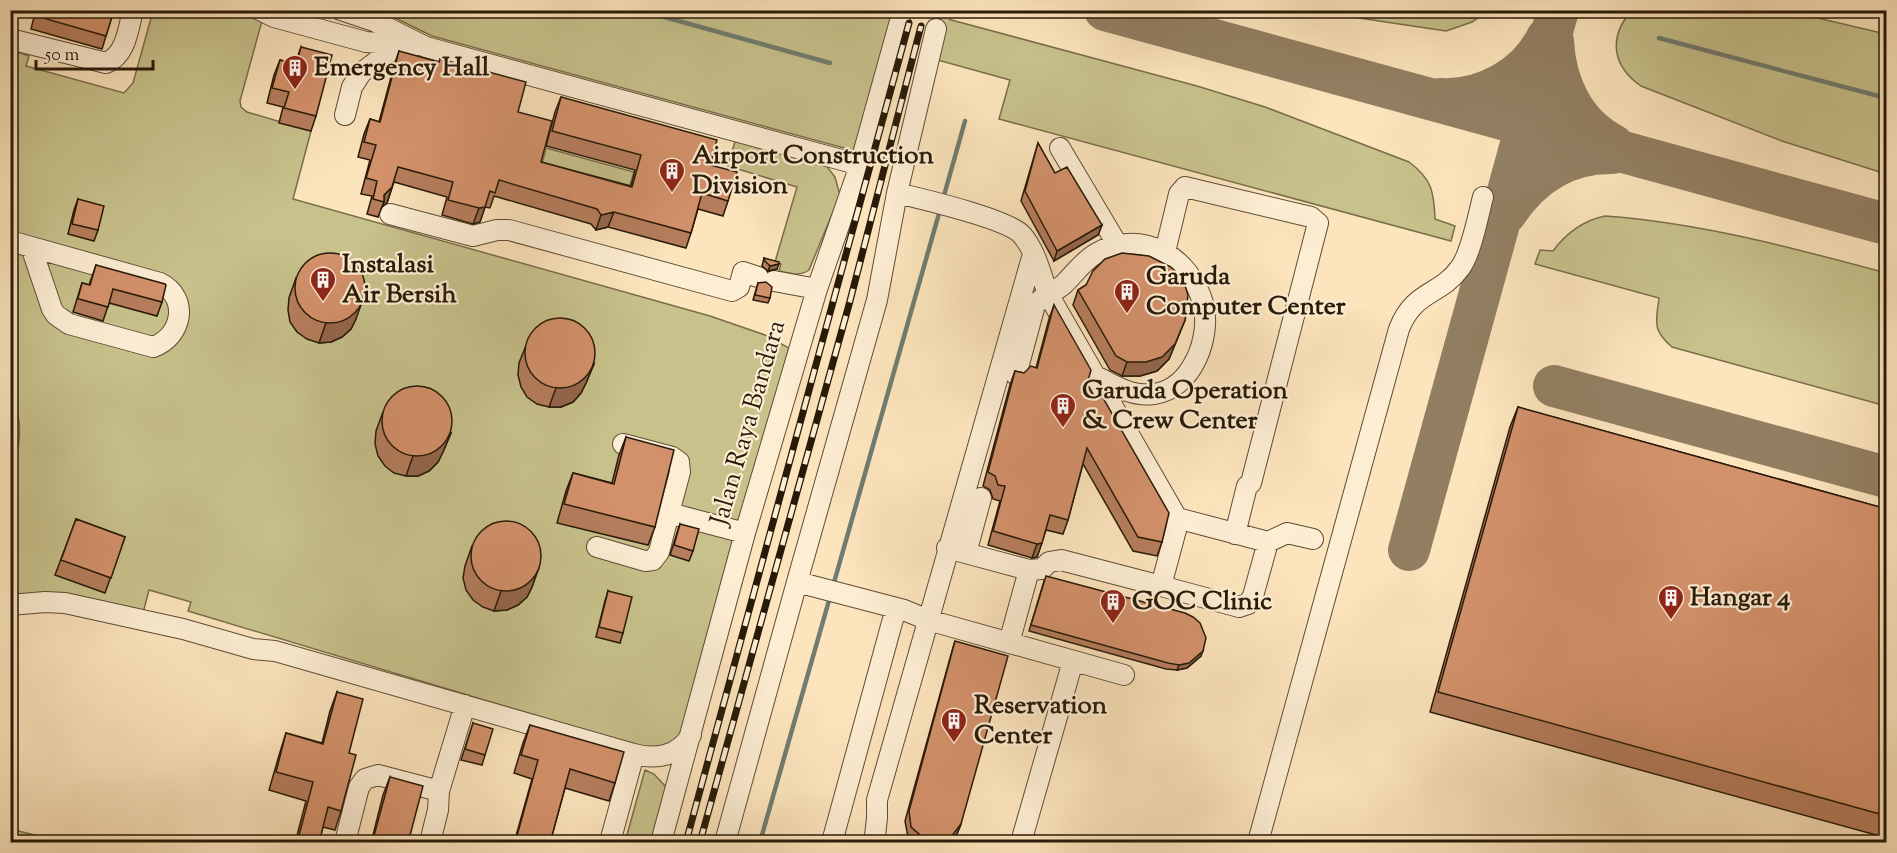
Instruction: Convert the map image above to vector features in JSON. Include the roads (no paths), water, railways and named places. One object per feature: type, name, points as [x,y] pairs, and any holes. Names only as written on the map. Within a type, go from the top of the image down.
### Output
[{"type":"street","points":[[10,39],[106,63],[113,60],[123,48],[133,10]]},
{"type":"street","points":[[260,10],[274,17],[366,42],[403,41],[426,46],[860,165]]},
{"type":"street","points":[[341,10],[374,21],[403,41]]},
{"type":"street","name":"Jalan Raya Bandara","points":[[661,843],[745,533],[817,289],[860,165],[900,21]]},
{"type":"street","points":[[725,843],[806,584],[877,300],[897,193],[936,29]]},
{"type":"street","points":[[345,115],[352,87],[361,73],[403,41]]},
{"type":"street","points":[[1060,148],[1117,244]]},
{"type":"street","points":[[1165,252],[1179,194],[1185,187],[1311,217],[1318,223],[1251,483],[1247,486],[1235,534]]},
{"type":"street","points":[[897,193],[1015,229],[1027,241],[1048,294],[1177,518],[1161,586]]},
{"type":"street","points":[[1258,843],[1399,329],[1413,305],[1446,282],[1462,266],[1483,197]]},
{"type":"street","points":[[390,214],[473,236],[497,230],[509,230],[730,291],[739,287],[743,272],[817,289]]},
{"type":"street","points":[[10,241],[31,247],[168,287],[175,294],[180,311],[174,332],[162,344],[153,347],[62,321],[52,309],[31,247]]},
{"type":"street","points":[[1016,375],[1035,305],[1066,282],[1090,257],[1117,244],[1129,242],[1165,252],[1185,268],[1204,305],[1205,331],[1194,364],[1176,384],[1155,394],[1131,392],[1094,375]]},
{"type":"street","points":[[957,550],[1033,254]]},
{"type":"street","points":[[597,547],[645,561],[653,560],[659,552],[680,472],[679,462],[672,457],[623,444]]},
{"type":"street","points":[[876,843],[876,800],[928,620],[981,498]]},
{"type":"street","points":[[669,513],[745,533]]},
{"type":"street","points":[[1177,518],[1268,543]]},
{"type":"street","points":[[957,550],[1029,570],[1042,569],[1049,562],[1061,560],[1239,607],[1253,596],[1268,543],[1283,533],[1313,539]]},
{"type":"street","points":[[1009,643],[1029,570]]},
{"type":"street","points":[[806,584],[1124,675]]},
{"type":"street","points":[[10,605],[45,602],[85,607],[183,629],[253,649],[275,651],[528,722],[554,732],[639,756],[656,765],[666,778],[673,801]]},
{"type":"street","points":[[833,842],[896,608]]},
{"type":"street","points":[[1021,843],[1072,661]]},
{"type":"street","points":[[430,843],[438,810],[439,791],[465,705]]},
{"type":"street","points":[[639,756],[660,757],[677,751],[683,747],[691,735]]},
{"type":"street","points":[[610,843],[639,756]]},
{"type":"street","points":[[345,843],[359,787],[365,779],[378,775],[439,791]]},
{"type":"waterway","points":[[639,10],[830,63]]},
{"type":"waterway","points":[[1659,38],[1886,98]]},
{"type":"waterway","points":[[943,199],[965,121]]},
{"type":"waterway","points":[[833,586],[940,210]]},
{"type":"waterway","points":[[760,842],[830,597]]},
{"type":"tunnel","points":[[936,29],[941,10]]},
{"type":"railway","points":[[686,842],[909,23]]},
{"type":"railway","points":[[700,842],[850,301],[921,26]]},
{"type":"place","name":"Emergency Hall","points":[[295,91]]},
{"type":"place","name":"Airport Construction Division","points":[[672,194]]},
{"type":"place","name":"Instalasi Air Bersih","points":[[323,303]]},
{"type":"place","name":"Garuda Computer Center","points":[[1127,315]]},
{"type":"place","name":"Garuda Operation & Crew Center","points":[[1063,429]]},
{"type":"place","name":"Hangar 4","points":[[1671,621]]},
{"type":"place","name":"GOC Clinic","points":[[1113,625]]},
{"type":"place","name":"Reservation Center","points":[[954,744]]}]
